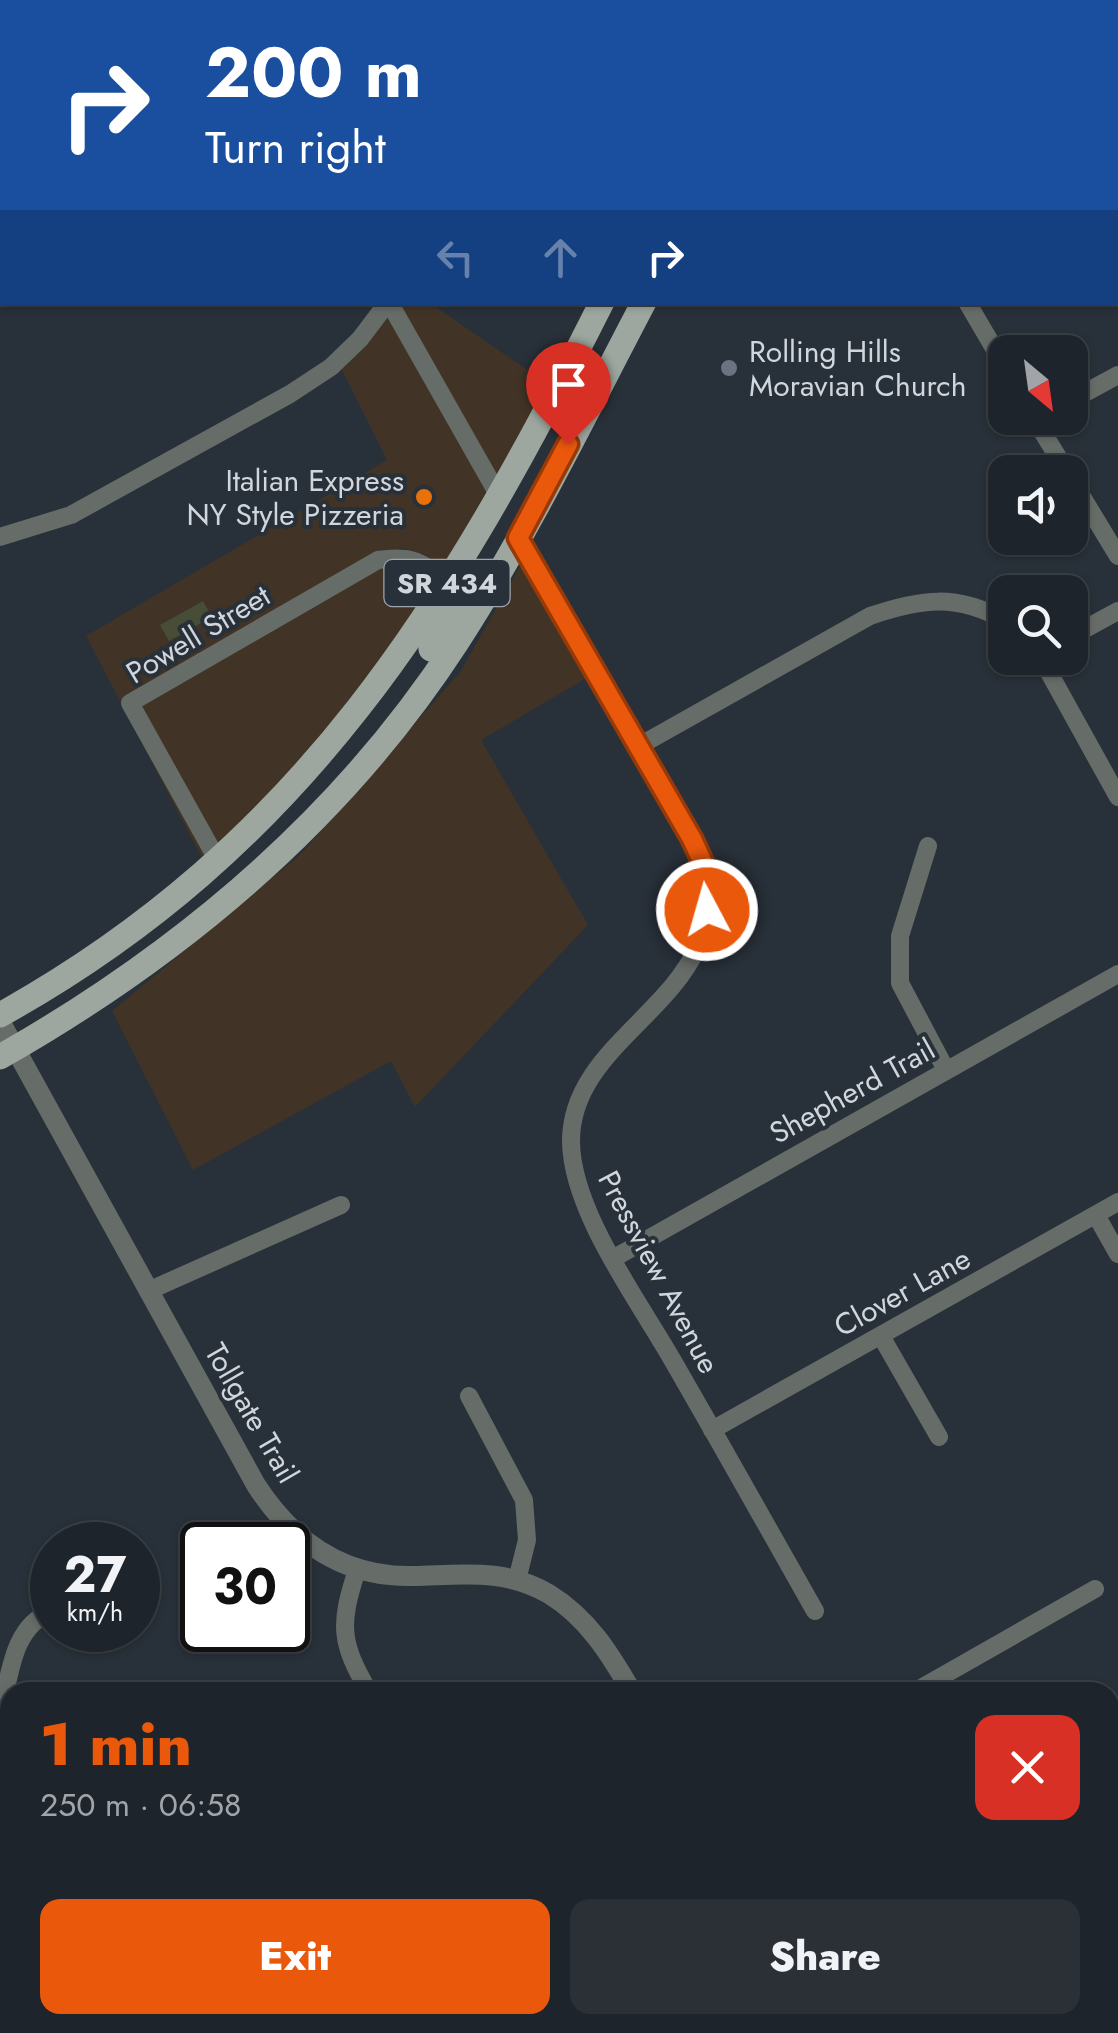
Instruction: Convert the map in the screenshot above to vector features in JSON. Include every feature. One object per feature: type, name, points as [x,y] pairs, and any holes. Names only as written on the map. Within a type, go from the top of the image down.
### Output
[{"type":"main road","name":"SR 434","points":[[0,1018],[119,940],[218,861],[261,822],[357,715],[412,641],[499,496],[600,305]]},
{"type":"main road","name":"SR 434","points":[[8,1053],[134,974],[209,916],[308,826],[384,740],[458,641],[518,538],[642,305]]},
{"type":"main road","points":[[518,538],[511,520],[518,489],[549,431],[554,397]]},
{"type":"main road","points":[[384,740],[389,709],[449,621],[454,607],[447,583]]},
{"type":"street","points":[[0,537],[71,514],[290,394],[330,367],[360,339],[386,305]]},
{"type":"street","points":[[390,305],[499,496]]},
{"type":"street","points":[[969,305],[988,338]]},
{"type":"street","points":[[1088,392],[1118,374]]},
{"type":"street","points":[[1088,506],[1118,556]]},
{"type":"street","name":"Pressview Avenue","points":[[518,538],[703,863],[707,910],[700,940],[687,969],[605,1060],[583,1096],[573,1122],[576,1176],[614,1258],[816,1612]]},
{"type":"street","name":"Powell Street","points":[[218,861],[130,704],[378,560],[402,556],[425,562],[447,583]]},
{"type":"street","points":[[639,746],[870,616],[907,603],[941,598],[966,603],[988,614]]},
{"type":"street","points":[[1088,627],[1118,611]]},
{"type":"street","points":[[1050,675],[1118,797]]},
{"type":"street","points":[[928,846],[900,936],[900,983],[946,1070]]},
{"type":"street","name":"Shepherd Trail","points":[[614,1258],[1118,974]]},
{"type":"street","name":"Tollgate Trail","points":[[0,1018],[8,1053],[268,1502],[296,1536],[357,1570],[418,1576],[466,1571],[517,1580],[547,1593],[583,1620],[626,1682]]},
{"type":"street","name":"Clover Lane","points":[[712,1430],[1118,1202]]},
{"type":"street","points":[[148,1291],[341,1205]]},
{"type":"street","points":[[1096,1215],[1118,1254]]},
{"type":"street","points":[[881,1336],[939,1437]]},
{"type":"street","points":[[469,1396],[524,1500],[527,1540],[517,1580]]},
{"type":"street","points":[[357,1570],[344,1611],[343,1632],[347,1652],[363,1682]]},
{"type":"street","points":[[936,1682],[1096,1590]]},
{"type":"street","points":[[10,1682],[25,1629],[30,1626]]},
{"type":"shaded area","points":[[398,305],[433,305],[551,386],[499,480]]},
{"type":"shaded area","points":[[388,315],[491,495],[445,571],[426,555],[402,548],[374,553],[120,700],[208,858],[204,862],[86,636],[387,460],[341,368]]},
{"type":"shaded area","points":[[523,561],[590,676],[481,740],[588,925],[415,1107],[391,1061],[193,1170],[112,1011],[301,854],[460,672]]},
{"type":"shaded area","points":[[402,564],[422,570],[437,584],[365,688],[219,849],[140,707],[381,568]]},
{"type":"shaded area","points":[[203,601],[212,617],[169,641],[160,625]]},
{"type":"place","name":"Rolling Hills Moravian Church","points":[[729,368]]},
{"type":"place","name":"Italian Express NY Style Pizzeria","points":[[424,497]]},
{"type":"route","points":[[568,444],[518,538],[692,839],[703,863],[707,910]]}]
